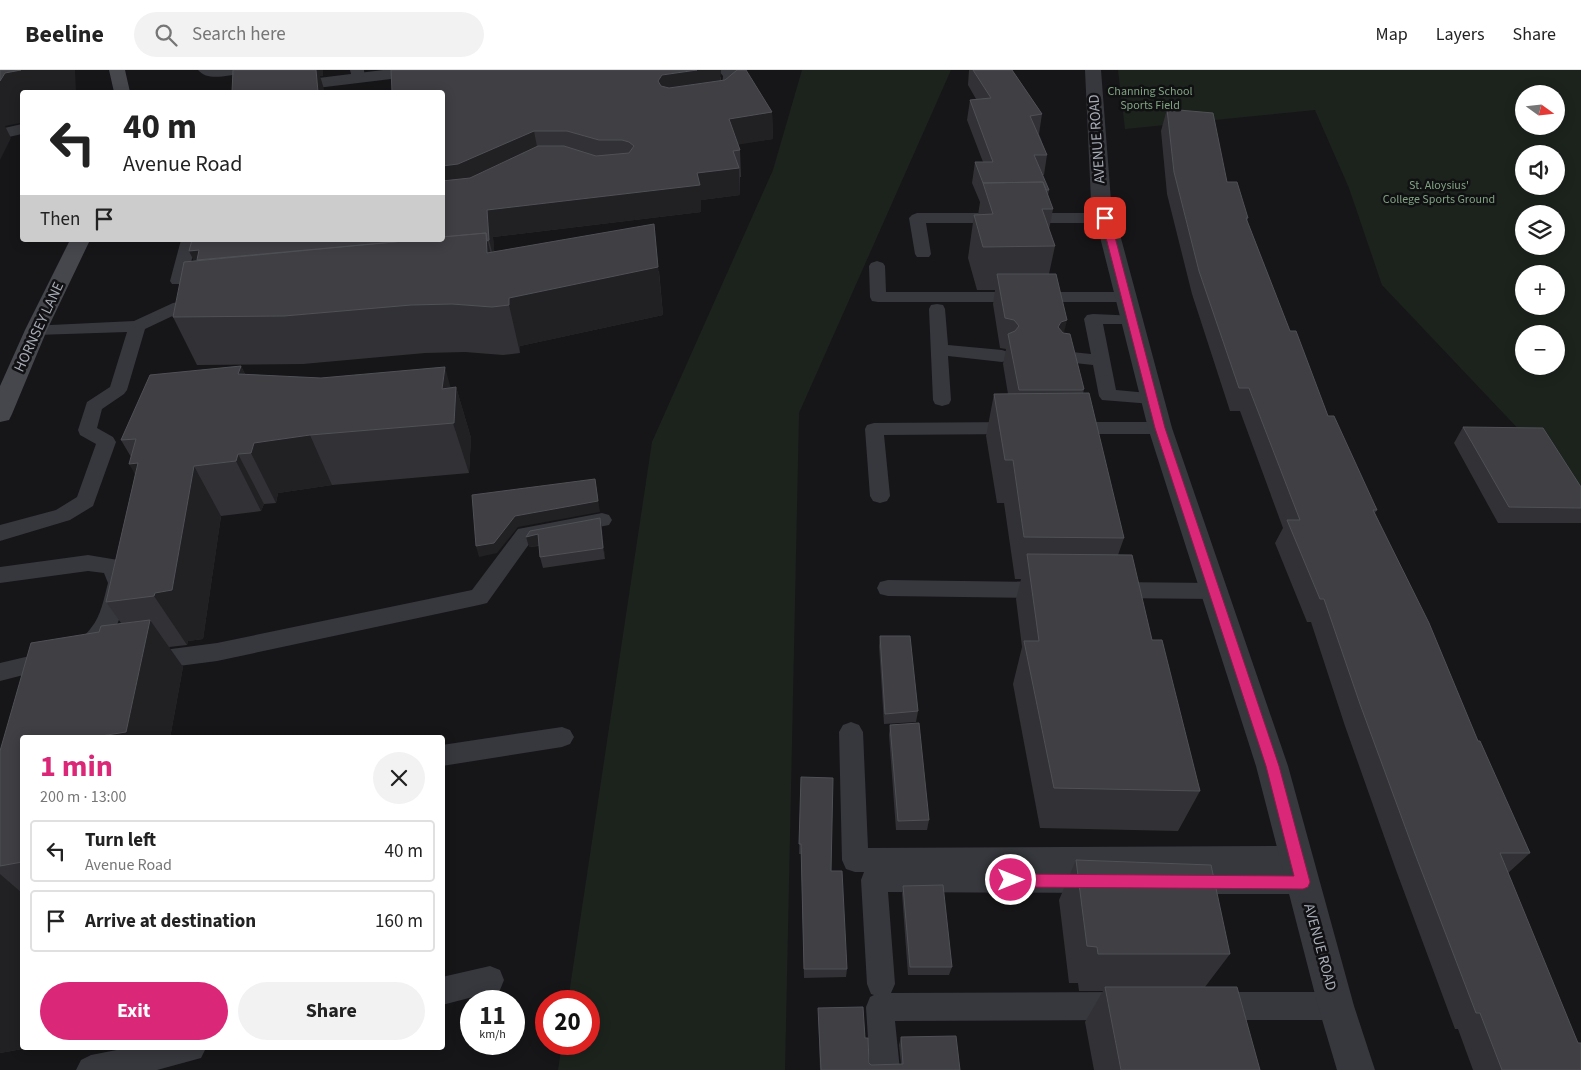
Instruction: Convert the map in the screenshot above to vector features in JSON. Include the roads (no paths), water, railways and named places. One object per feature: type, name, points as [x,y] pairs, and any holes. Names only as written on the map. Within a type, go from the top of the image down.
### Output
[{"type":"main road","points":[[117,70],[122,90]]},
{"type":"main road","name":"HORNSEY LANE","points":[[0,414],[36,330],[81,242]]},
{"type":"street","points":[[264,90],[357,74],[424,70]]},
{"type":"street","points":[[700,103],[720,100],[731,91],[732,75],[726,70]]},
{"type":"street","name":"AVENUE ROAD","points":[[1093,70],[1101,201],[1152,398],[1160,428],[1272,766],[1336,1006],[1356,1070]]},
{"type":"street","points":[[0,134],[20,129]]},
{"type":"lane","points":[[205,70],[214,73],[259,70],[253,90]]},
{"type":"lane","points":[[923,254],[917,218],[1105,218]]},
{"type":"lane","points":[[178,281],[188,242]]},
{"type":"lane","points":[[877,266],[878,297],[1129,308]]},
{"type":"lane","points":[[36,330],[137,326],[179,307],[219,302]]},
{"type":"lane","points":[[1129,308],[1093,319],[1108,396],[1152,398]]},
{"type":"lane","points":[[937,309],[942,400]]},
{"type":"lane","points":[[0,533],[63,515],[86,501],[106,442],[87,430],[94,406],[118,390],[137,326]]},
{"type":"lane","points":[[939,350],[1002,356]]},
{"type":"lane","points":[[1062,357],[1101,360]]},
{"type":"lane","points":[[880,496],[874,429],[1160,428]]},
{"type":"lane","points":[[124,664],[217,652],[479,597],[525,534],[602,520]]},
{"type":"lane","points":[[0,575],[88,563],[111,566],[119,583],[110,617],[98,650],[0,672]]},
{"type":"lane","points":[[888,588],[1066,590]]},
{"type":"lane","points":[[1095,590],[1214,591]]},
{"type":"lane","points":[[850,732],[855,860],[1299,870]]},
{"type":"lane","points":[[445,756],[562,737]]},
{"type":"lane","points":[[881,984],[874,880],[1299,870]]},
{"type":"lane","points":[[445,990],[490,980]]},
{"type":"lane","points":[[885,1070],[880,1007],[1148,1006]]},
{"type":"lane","points":[[1187,1006],[1336,1006]]},
{"type":"lane","points":[[91,1070],[181,1050]]},
{"type":"park label","name":"Channing School Sports Field","points":[[1150,98]]},
{"type":"park label","name":"St. Aloysius' College Sports Ground","points":[[1439,192]]}]
